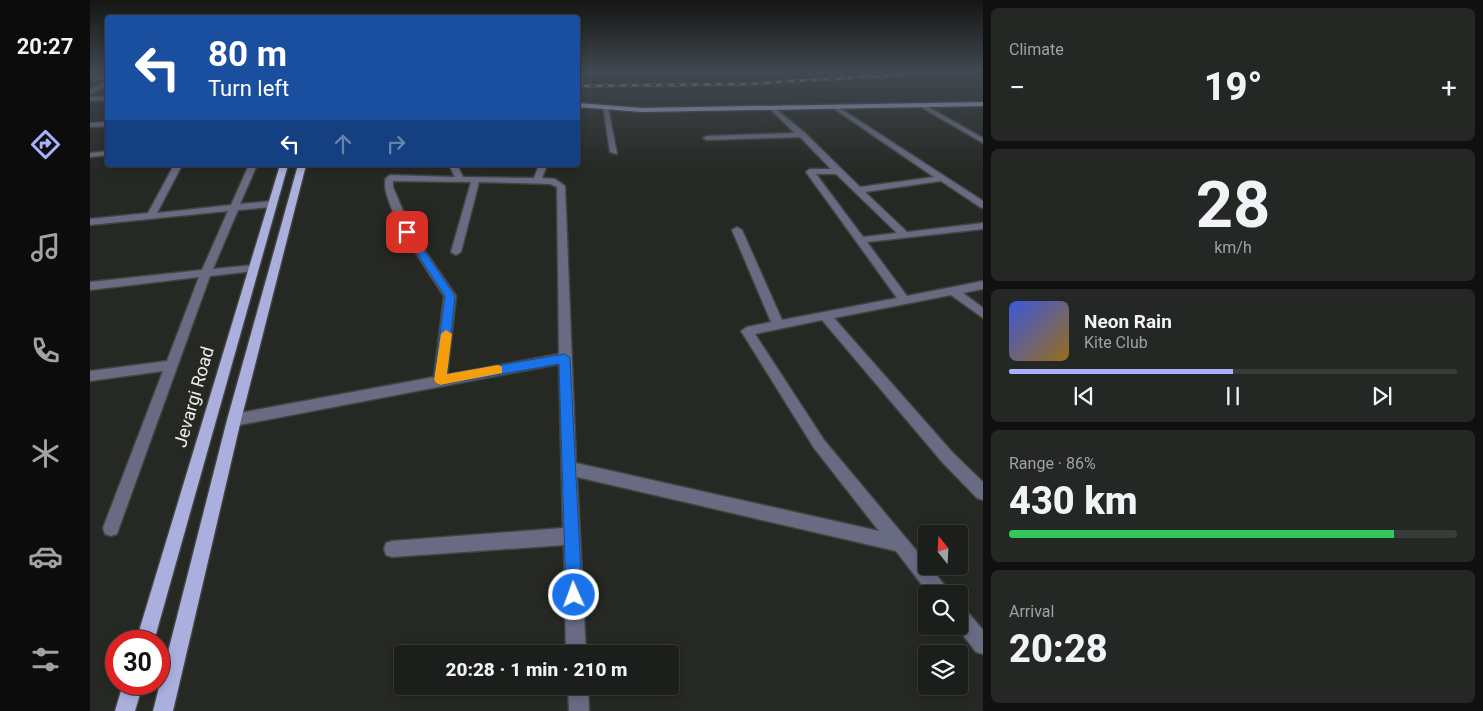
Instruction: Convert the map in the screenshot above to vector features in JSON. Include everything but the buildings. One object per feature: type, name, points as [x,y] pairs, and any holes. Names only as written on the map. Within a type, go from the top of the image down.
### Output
[{"type":"main road","points":[[580,105],[642,110],[946,105]]},
{"type":"main road","name":"Jevargi Road","points":[[148,630],[283,167]]},
{"type":"main road","points":[[162,711],[234,420],[301,167]]},
{"type":"main road","points":[[125,711],[130,695]]},
{"type":"street","points":[[921,106],[983,141]]},
{"type":"street","points":[[605,107],[614,152]]},
{"type":"street","points":[[835,107],[983,205]]},
{"type":"street","points":[[772,108],[905,235]]},
{"type":"street","points":[[90,125],[105,124]]},
{"type":"street","points":[[707,138],[802,135]]},
{"type":"street","points":[[90,155],[105,154]]},
{"type":"street","points":[[151,216],[177,167]]},
{"type":"street","points":[[111,528],[206,273],[252,167]]},
{"type":"street","points":[[455,167],[460,179]]},
{"type":"street","points":[[538,181],[542,167]]},
{"type":"street","points":[[838,171],[810,172],[904,300]]},
{"type":"street","points":[[440,380],[450,296],[407,232],[388,183],[390,178],[476,179],[558,183],[562,190],[568,468],[576,645]]},
{"type":"street","points":[[860,190],[942,178]]},
{"type":"street","points":[[456,252],[476,179]]},
{"type":"street","points":[[90,222],[272,204]]},
{"type":"street","points":[[860,240],[983,226]]},
{"type":"street","points":[[737,230],[778,324]]},
{"type":"street","points":[[90,286],[254,268]]},
{"type":"street","points":[[934,585],[819,444],[747,331],[983,285]]},
{"type":"street","points":[[953,291],[983,314]]},
{"type":"street","points":[[825,316],[948,458],[982,491]]},
{"type":"street","points":[[234,420],[565,358]]},
{"type":"street","points":[[90,376],[172,365]]},
{"type":"street","points":[[568,468],[900,544]]},
{"type":"street","points":[[392,549],[571,536]]},
{"type":"street","points":[[968,626],[983,645]]},
{"type":"street","points":[[578,695],[579,711]]},
{"type":"slow traffic","points":[[446,334],[440,380],[498,370]]},
{"type":"route","points":[[407,232],[448,290],[450,296],[440,380],[565,358],[574,595]]}]
